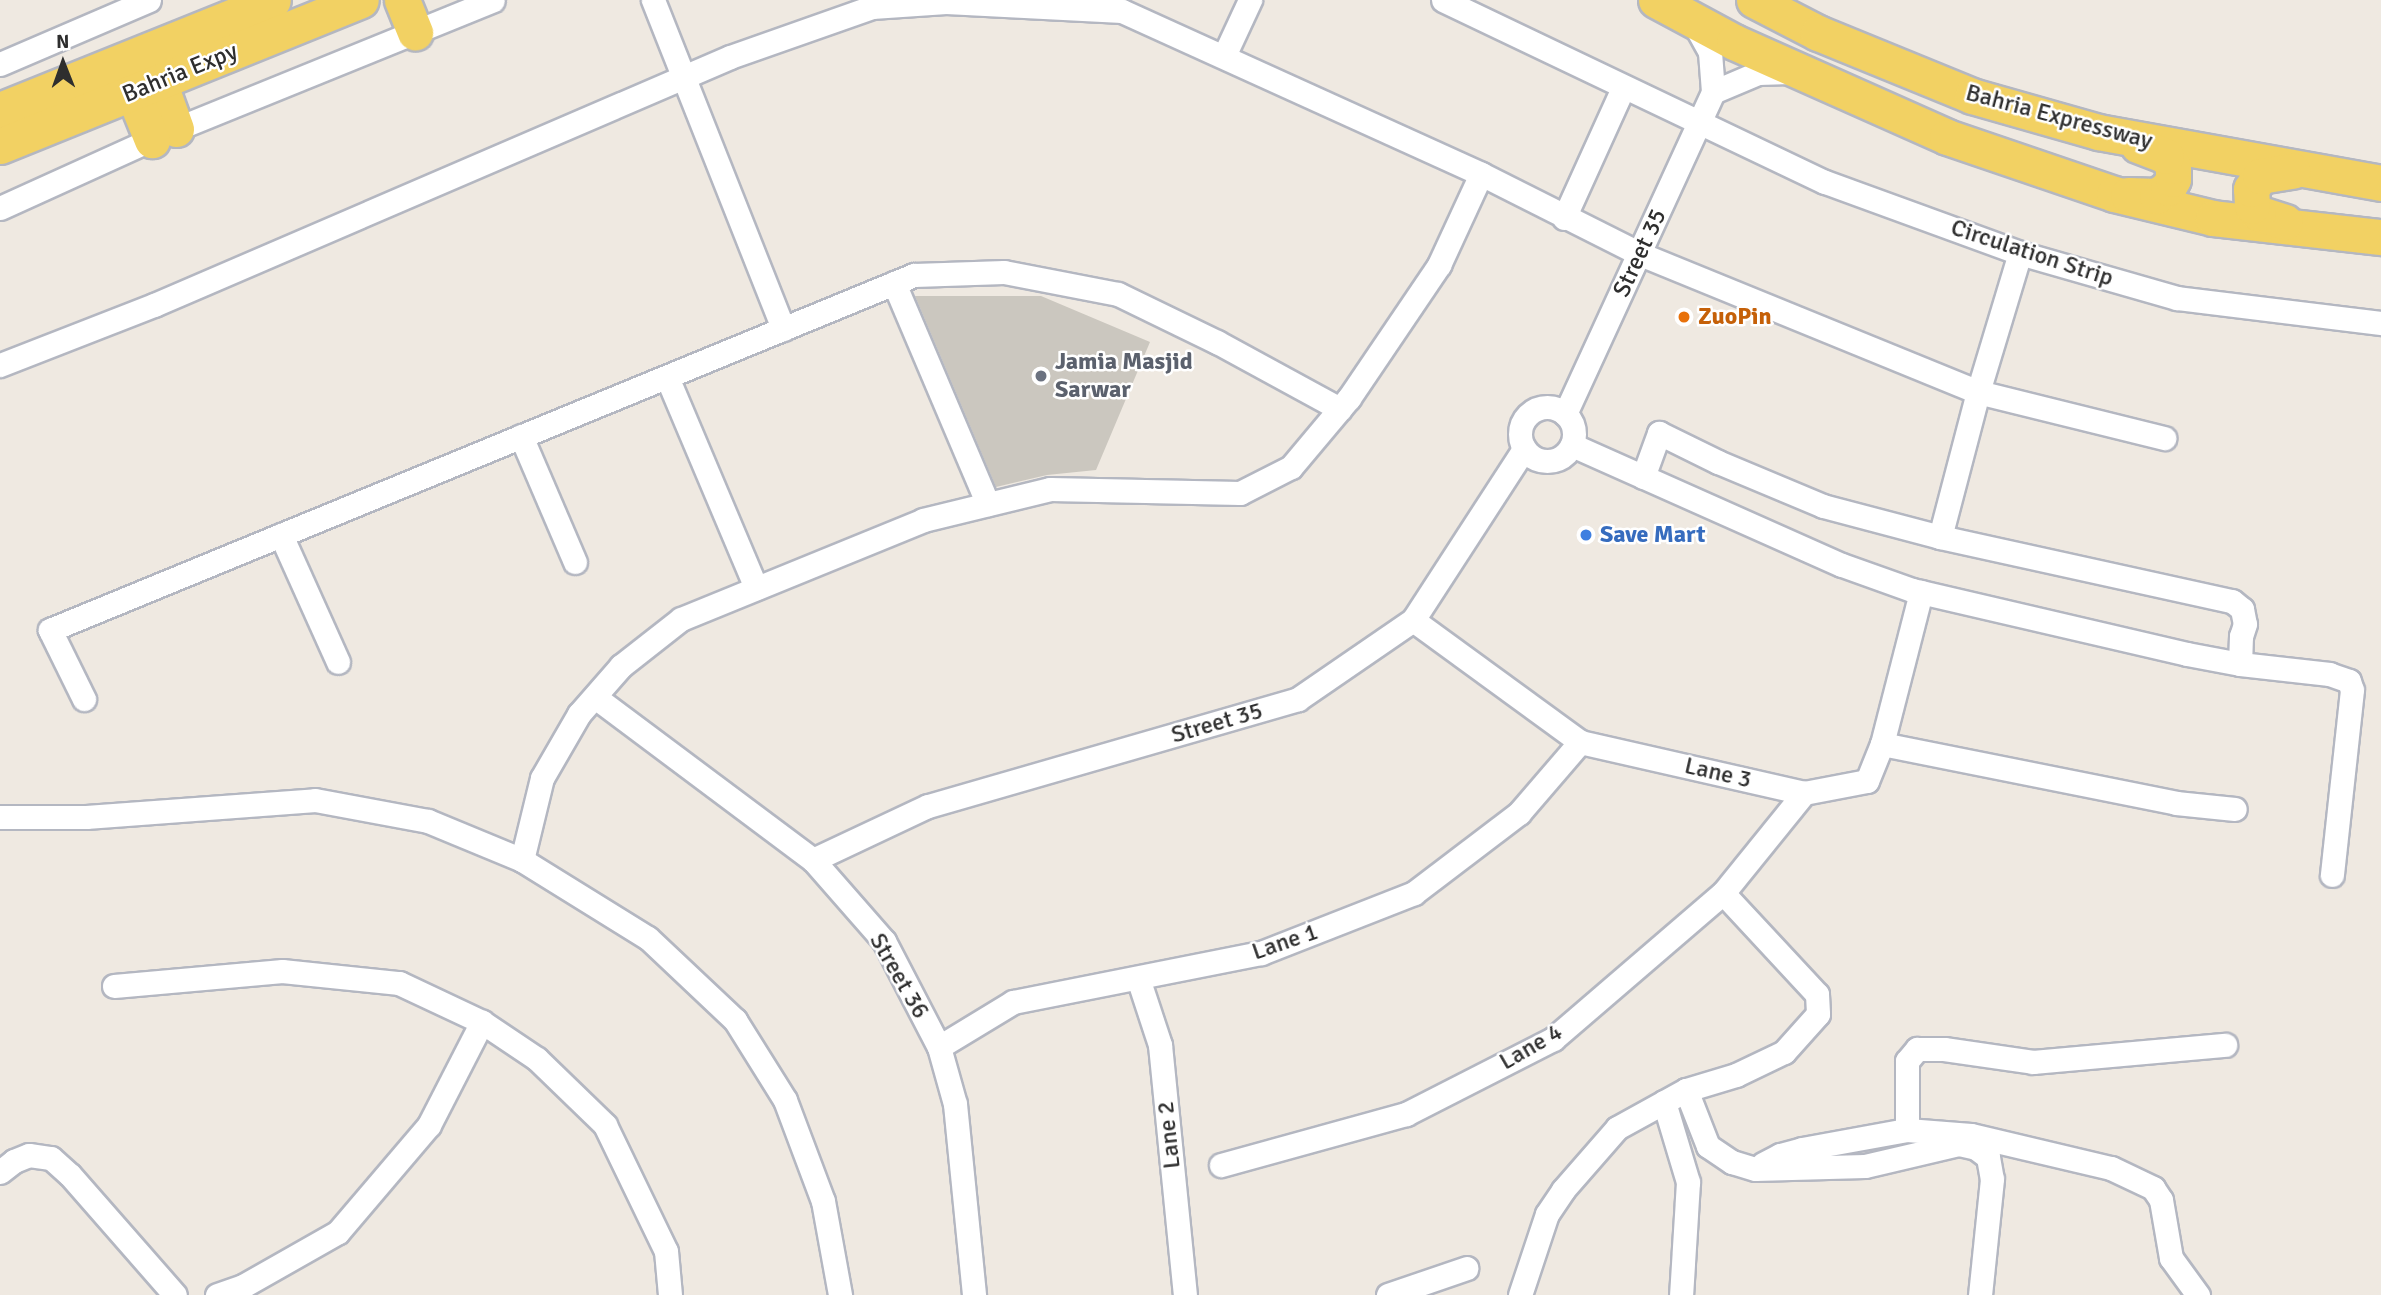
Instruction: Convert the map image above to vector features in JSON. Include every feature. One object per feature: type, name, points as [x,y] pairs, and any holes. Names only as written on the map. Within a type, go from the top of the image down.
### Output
[{"type":"main road","name":"Bahria Expy","points":[[0,110],[273,0]]},
{"type":"main road","name":"Bahria Expy","points":[[0,146],[361,0]]},
{"type":"main road","points":[[402,0],[415,32]]},
{"type":"main road","points":[[1656,0],[1799,72]]},
{"type":"main road","name":"Bahria Expressway","points":[[1754,0],[1818,33],[1972,96],[2098,132],[2381,183]]},
{"type":"main road","name":"Bahria Expressway","points":[[1799,72],[1947,137],[2114,194],[2213,218],[2381,237]]},
{"type":"main road","points":[[146,87],[164,135]]},
{"type":"main road","points":[[2098,132],[2152,149],[2166,156],[2173,166],[2171,183],[2157,195],[2114,194]]},
{"type":"main road","points":[[2307,171],[2270,172],[2260,176],[2250,189],[2252,205],[2268,218],[2333,233]]},
{"type":"street","points":[[0,64],[109,8],[149,0]]},
{"type":"street","points":[[0,208],[164,135],[492,0]]},
{"type":"street","points":[[653,0],[783,329]]},
{"type":"street","points":[[1224,56],[1250,0]]},
{"type":"street","name":"Circulation Strip","points":[[1443,0],[1825,182],[2020,253],[2177,298],[2381,323]]},
{"type":"street","points":[[0,365],[154,305],[730,57],[873,7],[946,2],[1122,11],[1481,174],[1640,254],[1978,392],[2164,438]]},
{"type":"street","points":[[1692,19],[1710,52],[1713,92],[1758,73],[1799,72]]},
{"type":"street","points":[[1564,218],[1623,88]]},
{"type":"street","name":"Street 35","points":[[1565,414],[1701,124],[1713,92]]},
{"type":"street","points":[[522,860],[542,778],[579,714],[621,666],[681,619],[923,520],[1050,489],[1240,493],[1291,467],[1340,409],[1439,265],[1481,174]]},
{"type":"street","points":[[1940,537],[1978,392],[2020,253]]},
{"type":"street","points":[[84,699],[50,629],[914,275],[1004,272],[1118,294],[1217,342],[1340,409]]},
{"type":"street","points":[[894,284],[988,504]]},
{"type":"street","points":[[667,377],[756,588]]},
{"type":"street","points":[[1548,407],[1565,414],[1573,428],[1572,445],[1564,456],[1552,461],[1532,457],[1524,449],[1520,432],[1527,416],[1536,409],[1548,407]]},
{"type":"street","points":[[1643,477],[1659,433],[1823,506],[1940,537],[2232,601],[2242,609],[2245,624],[2241,636],[2240,664]]},
{"type":"street","points":[[521,436],[575,562]]},
{"type":"street","points":[[1572,445],[1842,565],[1921,592],[2240,664],[2329,674],[2349,681],[2351,690],[2332,874]]},
{"type":"street","name":"Street 35","points":[[813,860],[928,806],[1298,699],[1413,620],[1524,449]]},
{"type":"street","points":[[281,535],[338,662]]},
{"type":"street","name":"Lane 3","points":[[1413,620],[1580,742],[1804,793],[1867,781],[1882,744],[1921,592]]},
{"type":"street","name":"Street 36","points":[[595,696],[813,860],[884,941],[939,1047],[955,1104],[974,1295]]},
{"type":"street","name":"Lane 1","points":[[939,1047],[1013,1002],[1261,953],[1414,893],[1519,813],[1580,742]]},
{"type":"street","points":[[1882,744],[2176,803],[2235,809]]},
{"type":"street","name":"Lane 4","points":[[1221,1165],[1406,1114],[1553,1039],[1723,893],[1804,793]]},
{"type":"street","points":[[0,817],[86,817],[315,800],[429,821],[522,860],[648,939],[735,1020],[785,1100],[823,1201],[840,1295]]},
{"type":"street","points":[[1520,1295],[1546,1214],[1563,1190],[1617,1128],[1686,1090],[1736,1075],[1784,1052],[1818,1014],[1817,994],[1723,893]]},
{"type":"street","points":[[114,986],[282,971],[386,981],[399,983],[482,1023],[537,1059],[605,1125],[666,1251],[670,1295]]},
{"type":"street","name":"Lane 2","points":[[1138,978],[1160,1045],[1185,1295]]},
{"type":"street","points":[[216,1295],[243,1286],[338,1232],[429,1125],[482,1023]]},
{"type":"street","points":[[1907,1130],[1907,1061],[1917,1049],[1944,1049],[2034,1062],[2225,1045]]},
{"type":"street","points":[[1686,1090],[1708,1146],[1732,1162],[1755,1170],[1865,1166],[1959,1144],[1976,1147],[1988,1157],[1992,1179],[1980,1295]]},
{"type":"street","points":[[1664,1102],[1688,1182],[1681,1295]]},
{"type":"street","points":[[1755,1170],[1780,1155],[1802,1149],[1907,1130],[1971,1135],[2110,1168],[2153,1188],[2161,1200],[2171,1258],[2198,1295]]},
{"type":"street","points":[[0,1172],[13,1161],[29,1155],[51,1158],[70,1175],[176,1295]]},
{"type":"street","points":[[1388,1295],[1467,1268]]},
{"type":"building","name":"Jamia Masjid Sarwar","points":[[915,296],[1041,296],[1150,342],[1096,470],[1047,475],[996,487]]},
{"type":"place","name":"ZuoPin","points":[[1684,317]]},
{"type":"place","name":"Jamia Masjid Sarwar","points":[[1041,376]]},
{"type":"place","name":"Save Mart","points":[[1586,535]]}]
